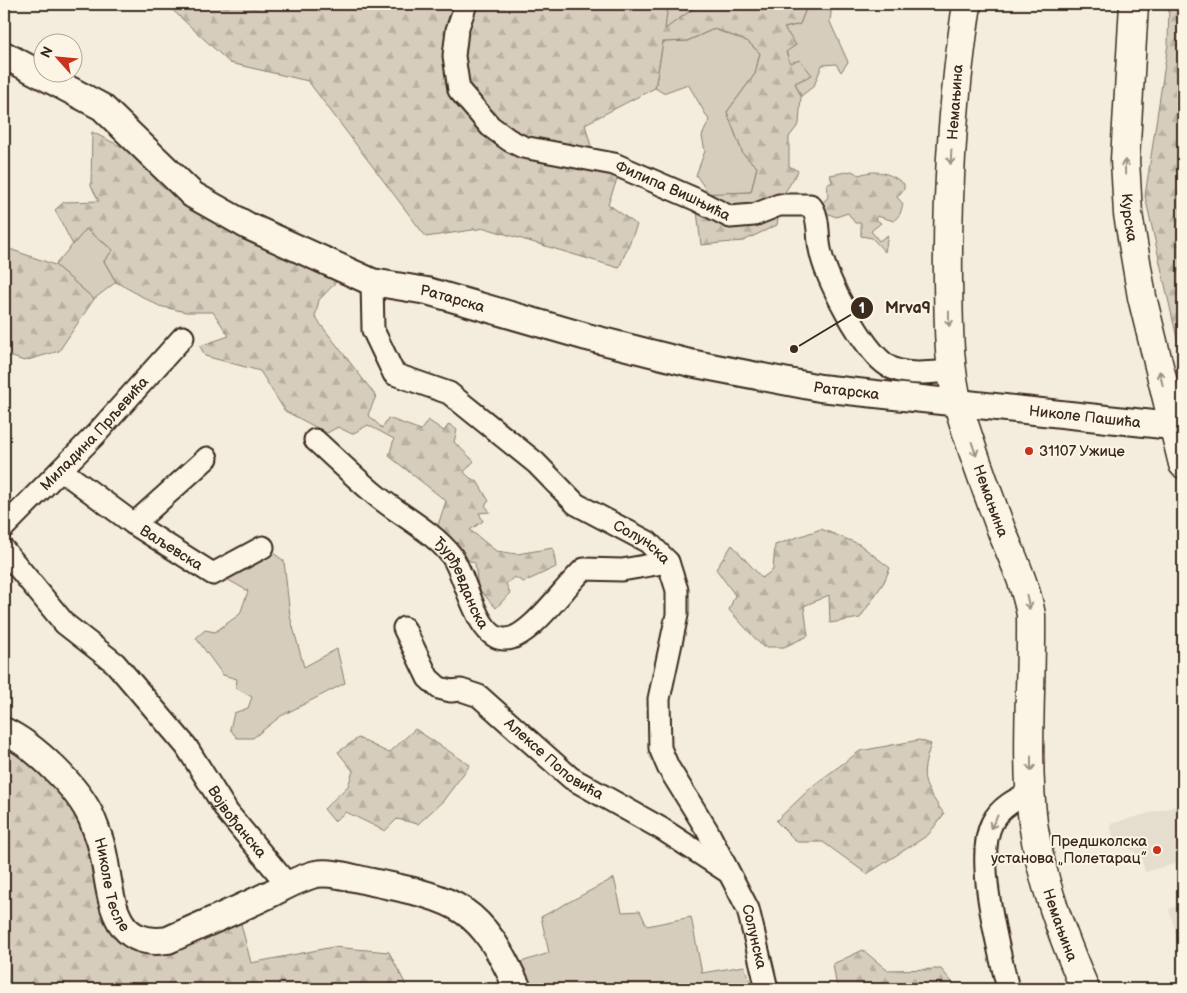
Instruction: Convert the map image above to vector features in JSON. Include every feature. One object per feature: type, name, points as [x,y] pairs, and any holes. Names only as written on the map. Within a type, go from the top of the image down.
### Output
[{"type":"main road","name":"Немањина","points":[[967,4],[954,117],[948,233],[949,354],[958,403],[1001,528],[1028,598],[1031,639],[1031,792],[1034,825],[1046,878],[1062,933],[1085,989]]},
{"type":"main road","name":"Курска","points":[[1134,4],[1126,134],[1126,191],[1135,265],[1172,426]]},
{"type":"main road","points":[[1172,426],[1183,464]]},
{"type":"street","name":"Филипа Вишњића","points":[[466,4],[457,30],[454,56],[459,90],[490,126],[522,147],[614,164],[695,199],[730,217],[754,215],[779,204],[810,206],[815,213],[820,249],[827,273],[863,340],[888,366],[909,372],[952,371]]},
{"type":"street","name":"Ратарска","points":[[4,55],[102,107],[193,194],[248,226],[372,282],[427,291],[587,337],[690,363],[820,388],[958,403]]},
{"type":"street","name":"Солунска","points":[[372,282],[373,330],[394,374],[449,393],[536,463],[576,504],[648,542],[668,562],[677,590],[677,615],[659,699],[660,748],[668,767],[707,830],[748,909],[768,989]]},
{"type":"street","name":"Миладина Прљевића","points":[[4,527],[61,470],[184,337]]},
{"type":"street","name":"Николе Пашића","points":[[958,403],[1172,426]]},
{"type":"street","name":"Ђурђевданска","points":[[315,440],[377,496],[450,553],[460,568],[483,626],[495,638],[505,639],[514,637],[526,629],[550,607],[571,581],[584,570],[622,570],[668,562]]},
{"type":"street","name":"Ваљевска","points":[[134,524],[207,458]]},
{"type":"street","name":"Ваљевска","points":[[61,470],[134,524],[213,574],[263,548]]},
{"type":"street","name":"Војвођанска","points":[[4,550],[65,624],[115,663],[186,746],[228,813],[287,884]]},
{"type":"street","name":"Алексе Поповића","points":[[404,628],[428,678],[439,688],[451,691],[461,690],[479,696],[571,778],[662,829],[730,874]]},
{"type":"street","name":"Николе Тесле","points":[[4,731],[17,737],[71,785],[82,799],[92,819],[102,848],[113,911],[121,924],[133,934],[155,942],[168,940],[287,884]]},
{"type":"street","points":[[1008,989],[986,872],[986,847],[989,829],[997,815],[1011,802],[1031,792]]},
{"type":"street","points":[[287,884],[318,874],[336,875],[430,894],[446,900],[475,919],[492,938],[518,989]]},
{"type":"shaded area","name":"Предшколска установа „Полетарац”","points":[[1183,804],[1183,884],[1177,863],[1145,872],[1141,857],[1121,842],[1114,842],[1110,824]]},
{"type":"shaded area","points":[[1183,904],[1183,955],[1182,955],[1169,909]]},
{"type":"green space","points":[[166,4],[668,4],[665,29],[700,4],[799,4],[805,11],[800,24],[784,28],[796,45],[786,52],[790,63],[800,60],[812,75],[795,83],[801,96],[799,124],[789,137],[789,166],[798,171],[781,199],[777,225],[743,241],[701,245],[695,194],[751,192],[757,167],[743,154],[727,112],[755,74],[760,53],[747,41],[714,29],[687,41],[663,42],[655,88],[585,124],[597,169],[619,174],[608,204],[637,225],[619,268],[485,228],[426,237],[308,81],[230,63]]},
{"type":"green space","points":[[668,4],[700,4],[664,30]]},
{"type":"green space","points":[[799,4],[832,4],[830,22],[848,62],[841,72],[836,64],[822,65],[814,86],[801,96],[795,83],[811,75],[790,63],[786,51],[796,45],[784,28],[800,24],[805,11]]},
{"type":"green space","points":[[1169,4],[1183,4],[1183,365],[1145,196],[1168,44]]},
{"type":"green space","points":[[714,29],[747,41],[760,53],[755,74],[727,112],[743,154],[757,167],[751,192],[709,194],[696,175],[705,151],[702,136],[709,120],[688,84],[663,93],[655,88],[663,42],[687,41]]},
{"type":"green space","points":[[92,132],[158,165],[342,276],[319,300],[315,317],[376,396],[368,415],[382,428],[388,418],[421,430],[428,420],[444,431],[449,424],[457,430],[454,442],[474,461],[464,472],[470,478],[477,481],[489,501],[485,505],[490,512],[479,513],[483,521],[470,530],[496,551],[517,554],[553,548],[556,567],[524,582],[514,577],[506,584],[510,593],[496,608],[478,588],[475,563],[468,560],[438,525],[446,501],[389,456],[394,439],[368,425],[352,434],[338,427],[327,433],[285,411],[260,371],[205,356],[200,346],[229,336],[213,312],[186,312],[159,306],[116,282],[104,261],[113,250],[86,229],[73,245],[55,210],[64,202],[99,201],[91,186]]},
{"type":"green space","points":[[852,171],[859,175],[871,172],[888,174],[904,184],[904,189],[897,197],[903,204],[900,214],[894,221],[877,216],[875,219],[881,223],[871,231],[879,241],[888,235],[885,252],[872,238],[861,236],[861,223],[855,223],[848,213],[836,217],[817,209],[828,197],[827,185],[832,182],[830,175]]},
{"type":"green space","points":[[86,229],[113,250],[104,261],[116,282],[94,299],[55,265]]},
{"type":"green space","points":[[4,247],[55,265],[94,299],[59,351],[24,361],[4,354]]},
{"type":"green space","points":[[821,529],[859,544],[890,568],[884,582],[860,618],[830,623],[829,595],[804,606],[808,636],[784,647],[763,647],[729,610],[735,595],[716,569],[732,545],[762,578],[773,570],[775,545]]},
{"type":"green space","points":[[268,549],[284,561],[290,616],[304,667],[337,649],[345,683],[281,716],[253,738],[237,738],[230,729],[234,713],[248,708],[252,697],[236,688],[237,679],[223,675],[196,638],[205,630],[215,632],[240,614],[248,591],[221,576]]},
{"type":"green space","points":[[415,729],[470,765],[443,801],[418,824],[397,819],[385,831],[346,812],[334,821],[324,809],[348,786],[353,771],[338,752],[358,738],[389,753]]},
{"type":"green space","points":[[4,739],[81,788],[116,925],[165,943],[240,920],[251,963],[333,947],[389,952],[408,989],[4,989]]},
{"type":"green space","points":[[919,740],[931,744],[925,766],[925,781],[931,795],[944,814],[928,835],[867,874],[823,842],[797,842],[776,821],[815,784],[860,751]]},
{"type":"green space","points":[[614,878],[622,912],[640,911],[647,926],[691,917],[702,973],[744,966],[753,989],[530,989],[515,964],[549,953],[541,917]]},
{"type":"green space","points":[[863,950],[887,970],[941,969],[958,989],[837,989],[833,964]]},
{"type":"place","name":"Mrva9","points":[[794,349]]},
{"type":"place","name":"31107 Ужице","points":[[1029,451]]},
{"type":"place","name":"Предшколска установа „Полетарац”","points":[[1157,850]]}]
